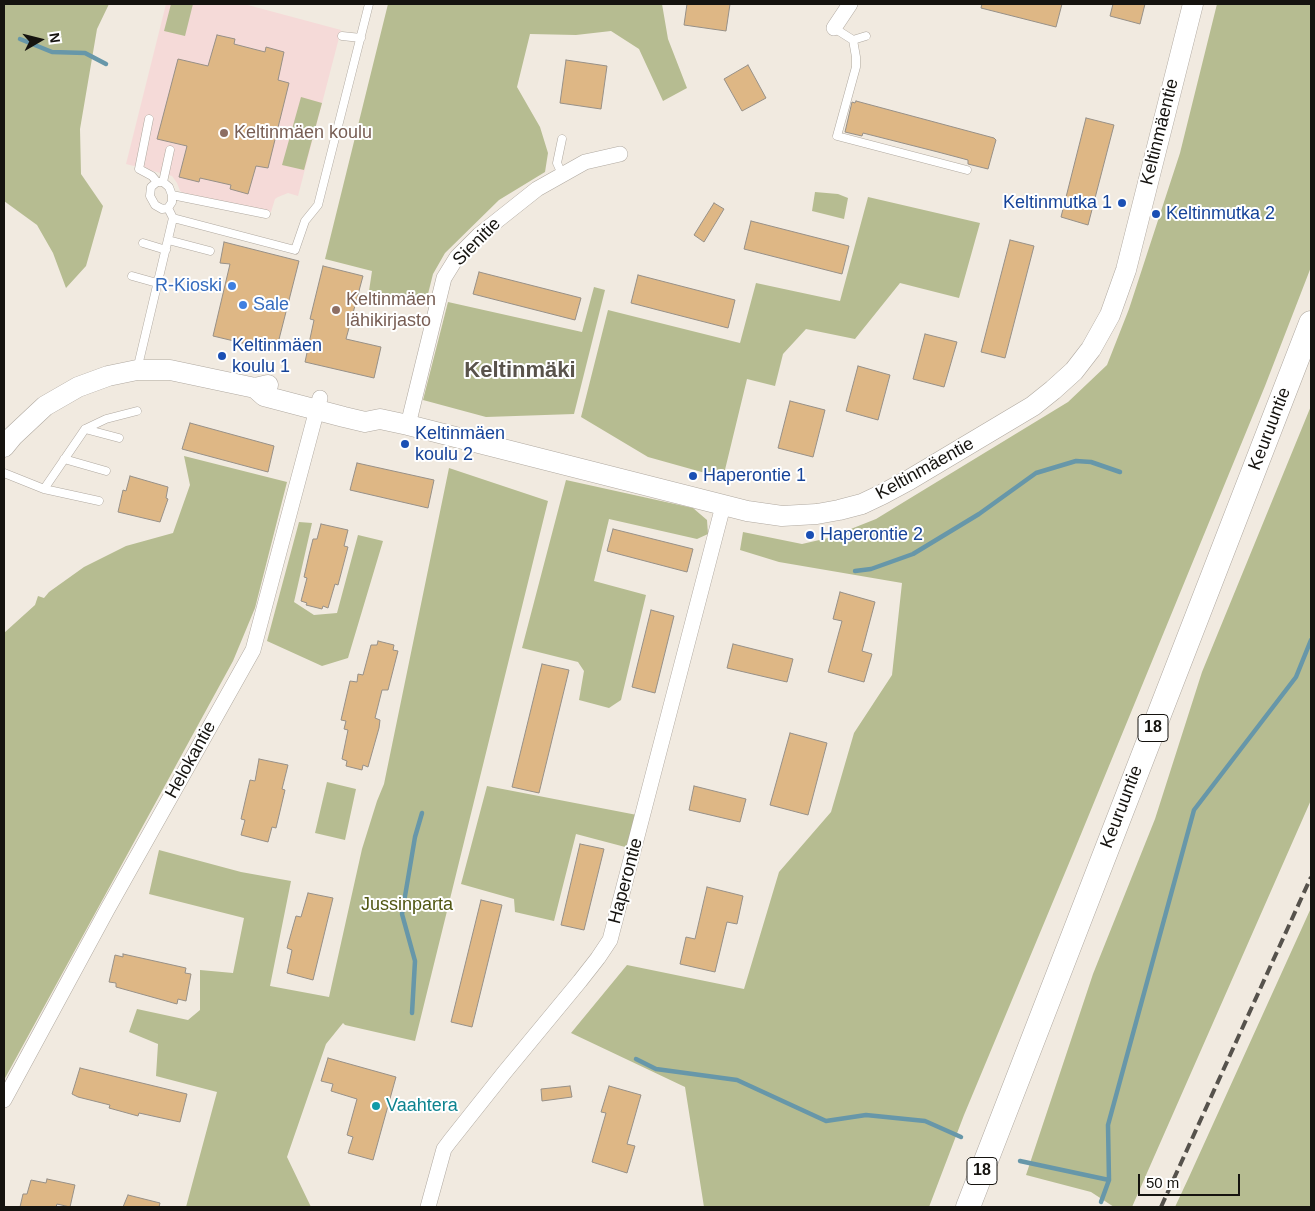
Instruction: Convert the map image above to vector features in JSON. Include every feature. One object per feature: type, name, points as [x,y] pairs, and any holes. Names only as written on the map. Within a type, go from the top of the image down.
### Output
[{"type":"highway","name":"Keuruuntie","points":[[968,1207],[1311,323]]},
{"type":"highway","points":[[976,1207],[996,1135]]},
{"type":"main road","name":"Keltinmäentie","points":[[4,447],[45,406],[70,392],[108,376],[136,370],[170,370],[255,388],[268,385],[319,404],[368,410],[380,419],[723,506],[782,516],[817,514],[862,504],[900,485],[1023,412],[1054,390],[1074,371],[1091,349],[1102,332],[1120,287],[1130,254],[1192,4]]},
{"type":"street","points":[[834,28],[850,4]]},
{"type":"street","name":"Sienitie","points":[[408,426],[444,278],[457,257],[479,234],[537,189],[585,162],[620,154]]},
{"type":"street","name":"Helokantie","points":[[4,1100],[107,910],[253,650],[319,404]]},
{"type":"street","name":"Haperontie","points":[[428,1207],[444,1150],[450,1141],[586,974],[610,940],[723,506]]},
{"type":"lane","points":[[173,218],[295,250],[305,221],[318,205],[369,4]]},
{"type":"lane","points":[[834,28],[852,40],[856,67],[837,136],[967,170]]},
{"type":"lane","points":[[342,36],[361,38]]},
{"type":"lane","points":[[852,40],[866,36]]},
{"type":"lane","points":[[149,119],[139,169],[152,176],[160,182],[169,187],[172,194],[172,202],[168,208],[162,209],[155,205],[150,196],[151,187],[160,182],[170,150]]},
{"type":"lane","points":[[562,139],[557,163],[562,174]]},
{"type":"lane","points":[[172,194],[266,214]]},
{"type":"lane","points":[[136,370],[173,218],[168,208]]},
{"type":"lane","points":[[168,240],[210,251]]},
{"type":"lane","points":[[143,243],[166,250]]},
{"type":"lane","points":[[132,276],[157,283]]},
{"type":"lane","points":[[44,489],[85,429],[106,418],[137,412]]},
{"type":"lane","points":[[85,429],[119,438]]},
{"type":"lane","points":[[64,459],[106,471]]},
{"type":"lane","points":[[4,472],[44,489],[99,501]]},
{"type":"shaded area","name":"Keltinmäen koulu","points":[[166,4],[244,4],[341,30],[298,196],[288,193],[278,197],[275,199],[271,212],[185,194],[180,191],[172,176],[126,164]]},
{"type":"green space","points":[[4,4],[109,4],[97,29],[80,129],[81,174],[103,206],[86,266],[66,288],[53,253],[37,225],[4,201]]},
{"type":"green space","points":[[171,4],[193,4],[185,36],[164,31]]},
{"type":"green space","points":[[388,4],[662,4],[668,39],[687,88],[663,101],[639,49],[611,31],[576,35],[530,34],[517,87],[540,127],[548,153],[545,172],[499,200],[445,253],[433,274],[425,306],[369,291],[372,271],[325,259]]},
{"type":"green space","points":[[1217,4],[1311,4],[1311,267],[1265,386],[964,1115],[929,1207],[704,1207],[685,1087],[571,1033],[627,965],[744,989],[779,872],[831,812],[854,733],[892,675],[902,583],[779,562],[740,550],[743,532],[802,544],[828,538],[876,519],[1068,402],[1107,365],[1129,309],[1180,153]]},
{"type":"green space","points":[[301,97],[322,103],[304,170],[282,165]]},
{"type":"green space","points":[[815,192],[838,194],[848,198],[844,219],[812,211]]},
{"type":"green space","points":[[868,197],[980,223],[959,298],[900,283],[855,339],[806,329],[783,354],[775,386],[747,379],[723,478],[648,457],[581,417],[608,310],[740,343],[756,283],[840,301]]},
{"type":"green space","points":[[594,287],[605,290],[574,414],[486,417],[423,400],[448,302],[582,332]]},
{"type":"green space","points":[[1311,406],[1311,800],[1132,1207],[1114,1207],[1091,1192],[1026,1175],[1093,974],[1155,819],[1202,672]]},
{"type":"green space","points":[[184,456],[287,482],[255,608],[233,661],[4,1080],[4,633],[35,605],[38,596],[44,598],[49,592],[84,567],[126,546],[173,533],[190,485]]},
{"type":"green space","name":"Jussinparta","points":[[449,468],[548,501],[415,1041],[343,1023],[326,1044],[287,1157],[311,1207],[186,1207],[217,1092],[156,1076],[158,1044],[129,1032],[137,1009],[188,1020],[200,1010],[200,970],[233,973],[244,918],[149,894],[159,850],[241,872],[291,881],[270,986],[329,997],[362,849],[384,784]]},
{"type":"green space","points":[[566,480],[693,508],[707,520],[708,534],[697,539],[609,519],[594,581],[646,595],[621,700],[609,708],[579,700],[584,671],[578,662],[522,648]]},
{"type":"green space","points":[[299,522],[312,523],[294,602],[314,615],[337,613],[358,535],[383,541],[348,658],[322,666],[267,641]]},
{"type":"green space","points":[[327,782],[356,789],[345,840],[315,833]]},
{"type":"green space","points":[[487,786],[637,815],[629,848],[576,834],[554,921],[515,912],[514,899],[461,884]]},
{"type":"green space","points":[[1311,908],[1311,1207],[1175,1207],[1189,1177]]},
{"type":"building","points":[[687,4],[730,4],[726,31],[684,25]]},
{"type":"building","points":[[982,4],[1062,4],[1056,27],[981,8]]},
{"type":"building","points":[[1113,4],[1145,4],[1140,24],[1110,16]]},
{"type":"building","name":"Keltinmäen koulu","points":[[217,35],[235,39],[234,44],[265,52],[266,47],[284,52],[278,80],[289,83],[268,168],[256,166],[248,194],[230,189],[231,185],[200,178],[199,182],[179,177],[187,146],[157,139],[178,59],[208,66]]},
{"type":"building","points":[[566,60],[607,66],[601,109],[560,103]]},
{"type":"building","points":[[748,65],[766,98],[742,111],[724,79]]},
{"type":"building","points":[[856,101],[994,138],[996,140],[988,169],[968,164],[968,160],[938,152],[863,133],[862,136],[845,132],[852,102],[855,103]]},
{"type":"building","points":[[1086,118],[1114,125],[1088,225],[1061,217]]},
{"type":"building","points":[[714,203],[724,209],[704,242],[694,235]]},
{"type":"building","points":[[751,221],[849,246],[842,274],[744,249]]},
{"type":"building","points":[[1010,240],[1034,246],[1005,358],[981,352]]},
{"type":"building","points":[[224,242],[299,261],[276,351],[213,336],[230,264],[220,263]]},
{"type":"building","points":[[323,266],[363,276],[346,339],[381,347],[374,378],[305,362],[314,320],[310,319]]},
{"type":"building","points":[[479,272],[581,298],[575,320],[473,294]]},
{"type":"building","points":[[638,275],[735,300],[728,328],[631,303]]},
{"type":"building","points":[[925,334],[957,342],[944,387],[913,379]]},
{"type":"building","points":[[858,366],[890,375],[878,420],[846,411]]},
{"type":"building","points":[[790,401],[825,410],[813,457],[778,448]]},
{"type":"building","points":[[190,423],[274,446],[268,472],[182,449]]},
{"type":"building","points":[[357,463],[434,480],[428,508],[350,490]]},
{"type":"building","points":[[130,476],[168,487],[166,498],[168,499],[160,522],[118,512],[123,490],[126,491]]},
{"type":"building","points":[[321,524],[348,530],[344,546],[348,547],[338,585],[335,584],[328,608],[323,606],[322,609],[306,605],[307,603],[301,601],[307,578],[304,577],[313,539],[317,539]]},
{"type":"building","points":[[613,529],[693,549],[687,572],[607,551]]},
{"type":"building","points":[[840,592],[875,602],[862,651],[872,654],[864,682],[828,672],[842,621],[833,619]]},
{"type":"building","points":[[651,610],[674,616],[655,693],[632,687]]},
{"type":"building","points":[[378,641],[394,645],[393,650],[398,651],[388,690],[382,690],[375,718],[380,720],[379,728],[368,767],[363,765],[362,770],[346,766],[347,761],[342,759],[348,730],[344,729],[346,721],[341,720],[350,681],[357,682],[358,674],[363,675],[371,645],[377,645]]},
{"type":"building","points":[[733,644],[793,659],[787,682],[727,668]]},
{"type":"building","points":[[542,664],[569,670],[539,793],[512,787]]},
{"type":"building","points":[[790,733],[827,743],[808,815],[770,805]]},
{"type":"building","points":[[259,759],[288,765],[282,789],[285,790],[276,828],[272,827],[268,842],[241,835],[245,820],[241,819],[250,780],[255,781]]},
{"type":"building","points":[[694,786],[746,799],[740,822],[689,810]]},
{"type":"building","points":[[580,844],[604,849],[584,930],[561,925]]},
{"type":"building","points":[[707,887],[743,896],[737,924],[727,922],[715,972],[680,964],[686,937],[695,939]]},
{"type":"building","points":[[308,893],[333,898],[313,980],[287,973],[292,950],[287,948],[296,916],[301,917]]},
{"type":"building","points":[[481,900],[502,905],[472,1027],[451,1022]]},
{"type":"building","points":[[123,954],[186,968],[185,973],[191,974],[186,1001],[178,999],[177,1004],[116,987],[116,983],[109,982],[115,955],[123,957]]},
{"type":"building","name":"Vaahtera","points":[[328,1058],[396,1077],[373,1160],[348,1153],[353,1137],[347,1135],[357,1099],[331,1091],[333,1084],[321,1081]]},
{"type":"building","points":[[80,1068],[187,1094],[180,1122],[139,1113],[138,1116],[109,1108],[110,1105],[72,1094]]},
{"type":"building","points":[[570,1086],[572,1097],[542,1101],[541,1089]]},
{"type":"building","points":[[609,1086],[641,1095],[627,1144],[635,1146],[627,1173],[592,1162],[606,1113],[601,1112]]},
{"type":"building","points":[[47,1179],[75,1185],[70,1207],[57,1204],[56,1207],[20,1207],[23,1194],[27,1194],[31,1180],[46,1183]]},
{"type":"building","points":[[128,1195],[160,1203],[159,1207],[123,1207]]},
{"type":"waterway","points":[[20,39],[52,52],[85,53],[106,64]]},
{"type":"waterway","points":[[855,571],[871,569],[913,554],[979,514],[1036,473],[1076,461],[1091,462],[1120,472]]},
{"type":"waterway","points":[[1101,1202],[1109,1180],[1108,1125],[1194,810],[1296,677],[1311,640]]},
{"type":"waterway","points":[[412,1013],[415,961],[402,914],[415,837],[422,813]]},
{"type":"waterway","points":[[636,1059],[656,1069],[737,1080],[826,1121],[866,1115],[925,1121],[961,1137]]},
{"type":"waterway","points":[[1020,1161],[1109,1180]]},
{"type":"railway","points":[[1161,1207],[1311,877]]},
{"type":"place","name":"Keltinmäen koulu","points":[[224,133]]},
{"type":"place","name":"Keltinmutka 1","points":[[1122,203]]},
{"type":"place","name":"Keltinmutka 2","points":[[1156,214]]},
{"type":"place","name":"R-Kioski","points":[[232,286]]},
{"type":"place","name":"Sale","points":[[243,305]]},
{"type":"place","name":"Keltinmäen lähikirjasto","points":[[336,310]]},
{"type":"place","name":"Keltinmäen koulu 1","points":[[222,356]]},
{"type":"place","name":"Keltinmäen koulu 2","points":[[405,444]]},
{"type":"place","name":"Haperontie 1","points":[[693,476]]},
{"type":"place","name":"Haperontie 2","points":[[810,535]]},
{"type":"place","name":"Vaahtera","points":[[376,1106]]},
{"type":"district","name":"Keltinmäki","points":[[520,371]]}]
